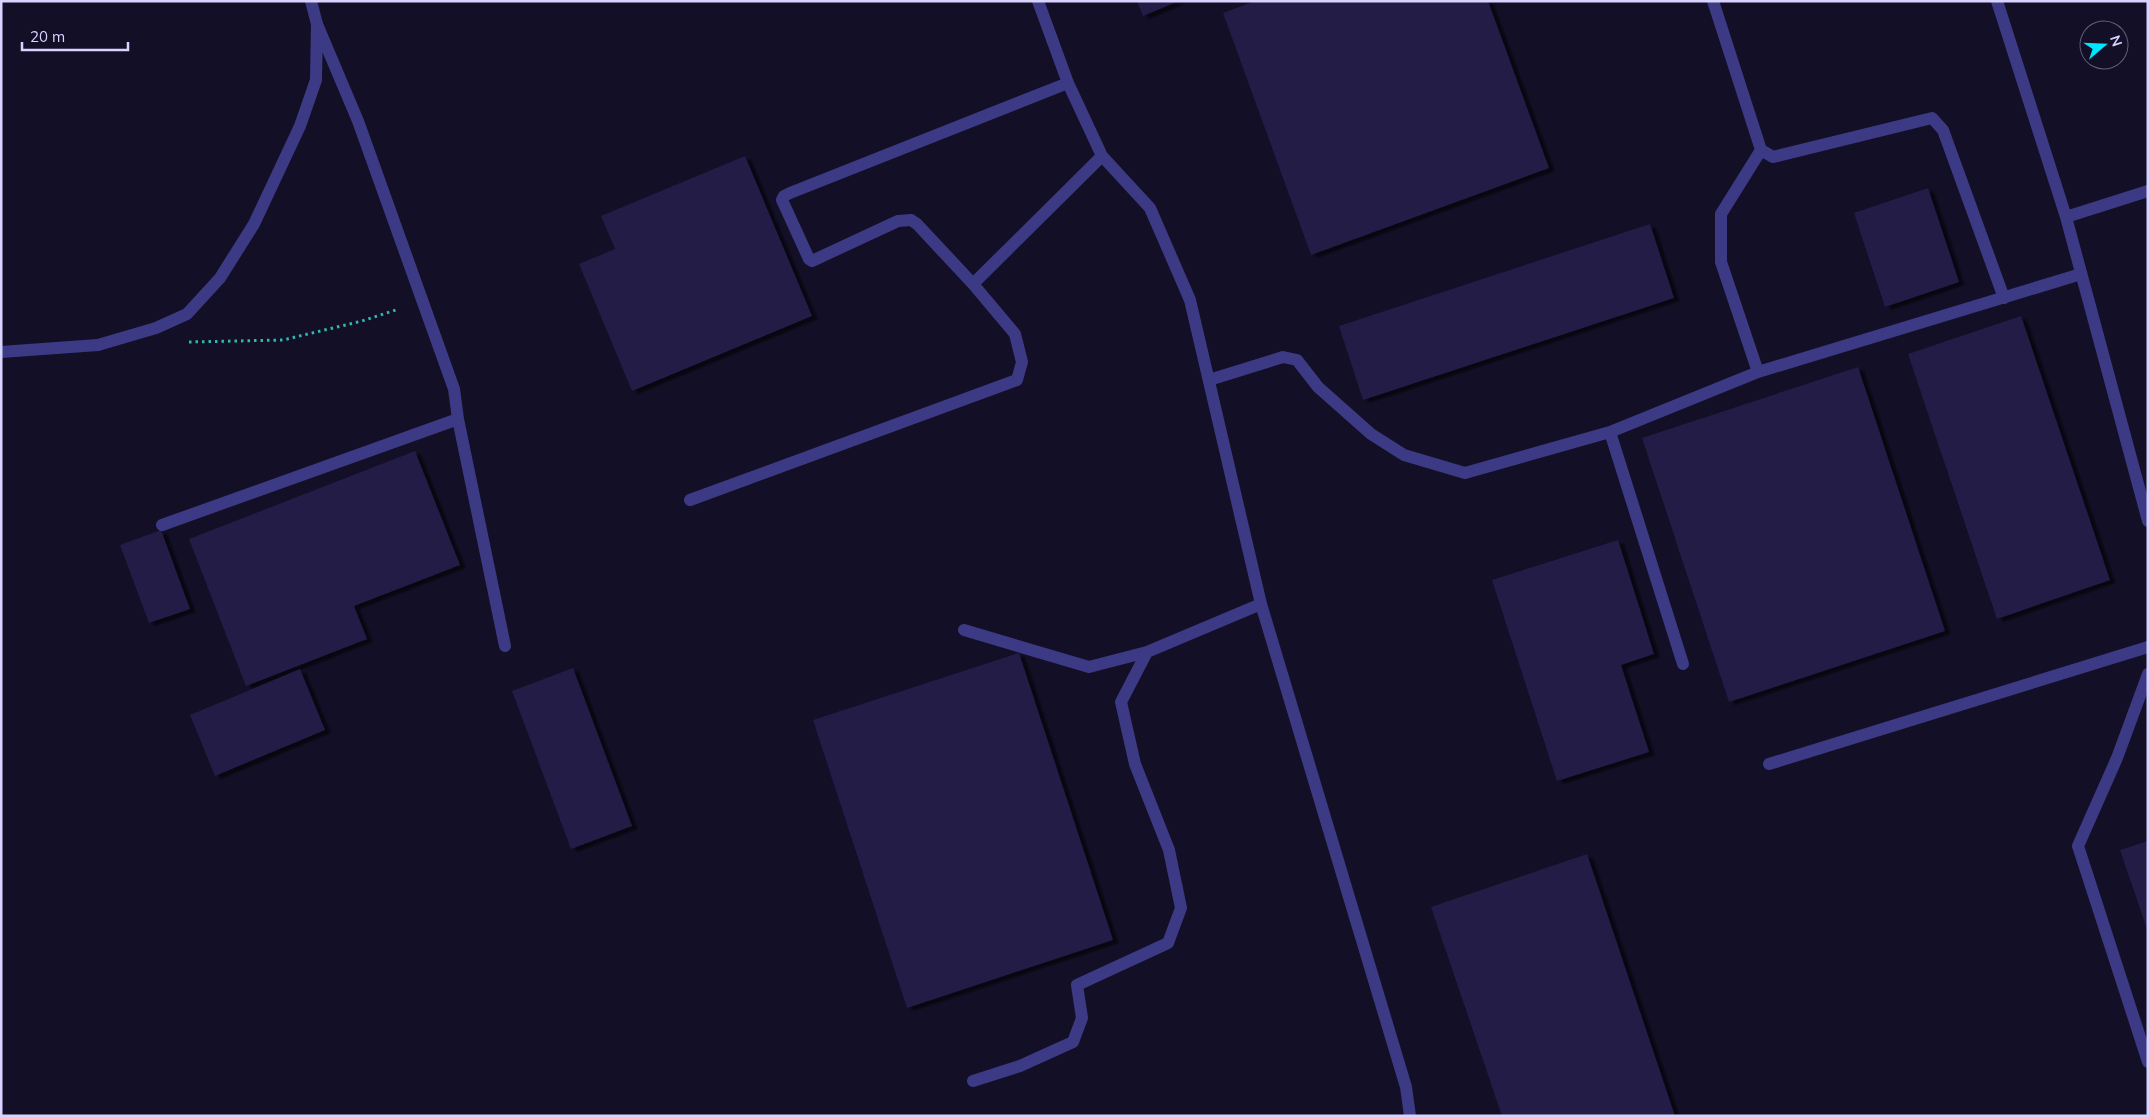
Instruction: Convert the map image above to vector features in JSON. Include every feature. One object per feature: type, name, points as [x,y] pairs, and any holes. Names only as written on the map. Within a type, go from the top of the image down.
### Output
[{"type":"street","points":[[311,1],[317,24],[358,121],[454,389],[458,419],[505,646]]},
{"type":"street","points":[[1038,1],[1068,82],[1102,156],[1150,208],[1190,300],[1261,604],[1406,1088],[1410,1116]]},
{"type":"street","points":[[1713,1],[1761,150],[1773,157],[1932,118],[1943,130],[2004,298]]},
{"type":"street","points":[[1997,1],[2066,217],[2148,521]]},
{"type":"street","points":[[1,352],[98,345],[156,328],[187,314],[220,278],[254,224],[300,126],[316,80],[317,24]]},
{"type":"street","points":[[690,500],[1017,380],[1022,362],[1015,334],[973,284],[911,220],[898,221],[812,261],[809,259],[782,200],[784,196],[790,193],[1068,82]]},
{"type":"street","points":[[1758,372],[1721,262],[1721,214],[1761,150]]},
{"type":"street","points":[[973,284],[1102,156]]},
{"type":"street","points":[[2066,217],[2148,190]]},
{"type":"street","points":[[1209,380],[1283,357],[1297,360],[1318,387],[1371,434],[1404,455],[1465,472],[1610,432],[1758,372],[2081,274]]},
{"type":"street","points":[[162,525],[458,419]]},
{"type":"street","points":[[1610,432],[1684,664]]},
{"type":"street","points":[[964,630],[1089,667],[1146,652],[1261,604]]},
{"type":"street","points":[[1769,764],[2148,646]]},
{"type":"street","points":[[974,1081],[1020,1066],[1073,1042],[1082,1018],[1077,985],[1168,943],[1181,908],[1169,850],[1135,764],[1121,702],[1146,652]]},
{"type":"street","points":[[2148,674],[2117,758],[2078,846],[2148,1062]]},
{"type":"path","points":[[186,342],[283,340],[362,321],[422,301]]},
{"type":"building","points":[[1137,1],[1179,1],[1143,16]]},
{"type":"building","points":[[1255,1],[1488,1],[1549,168],[1311,255],[1223,13]]},
{"type":"building","points":[[745,156],[812,316],[632,391],[579,264],[615,249],[601,216]]},
{"type":"building","points":[[1928,188],[1959,282],[1885,307],[1854,213]]},
{"type":"building","points":[[1650,224],[1674,298],[1363,400],[1339,326]]},
{"type":"building","points":[[2021,316],[2110,580],[1997,619],[1908,354]]},
{"type":"building","points":[[1858,367],[1945,631],[1729,702],[1642,438]]},
{"type":"building","points":[[415,451],[460,565],[354,606],[367,639],[246,686],[189,539]]},
{"type":"building","points":[[161,530],[190,609],[149,623],[120,545]]},
{"type":"building","points":[[1618,540],[1654,654],[1621,665],[1649,752],[1557,781],[1492,580]]},
{"type":"building","points":[[1019,653],[1113,940],[907,1008],[813,720]]},
{"type":"building","points":[[573,668],[632,826],[571,849],[512,691]]},
{"type":"building","points":[[300,669],[325,730],[215,776],[190,715]]},
{"type":"building","points":[[2148,841],[2148,929],[2147,929],[2120,850]]},
{"type":"building","points":[[1587,854],[1675,1116],[1502,1116],[1431,907]]}]
